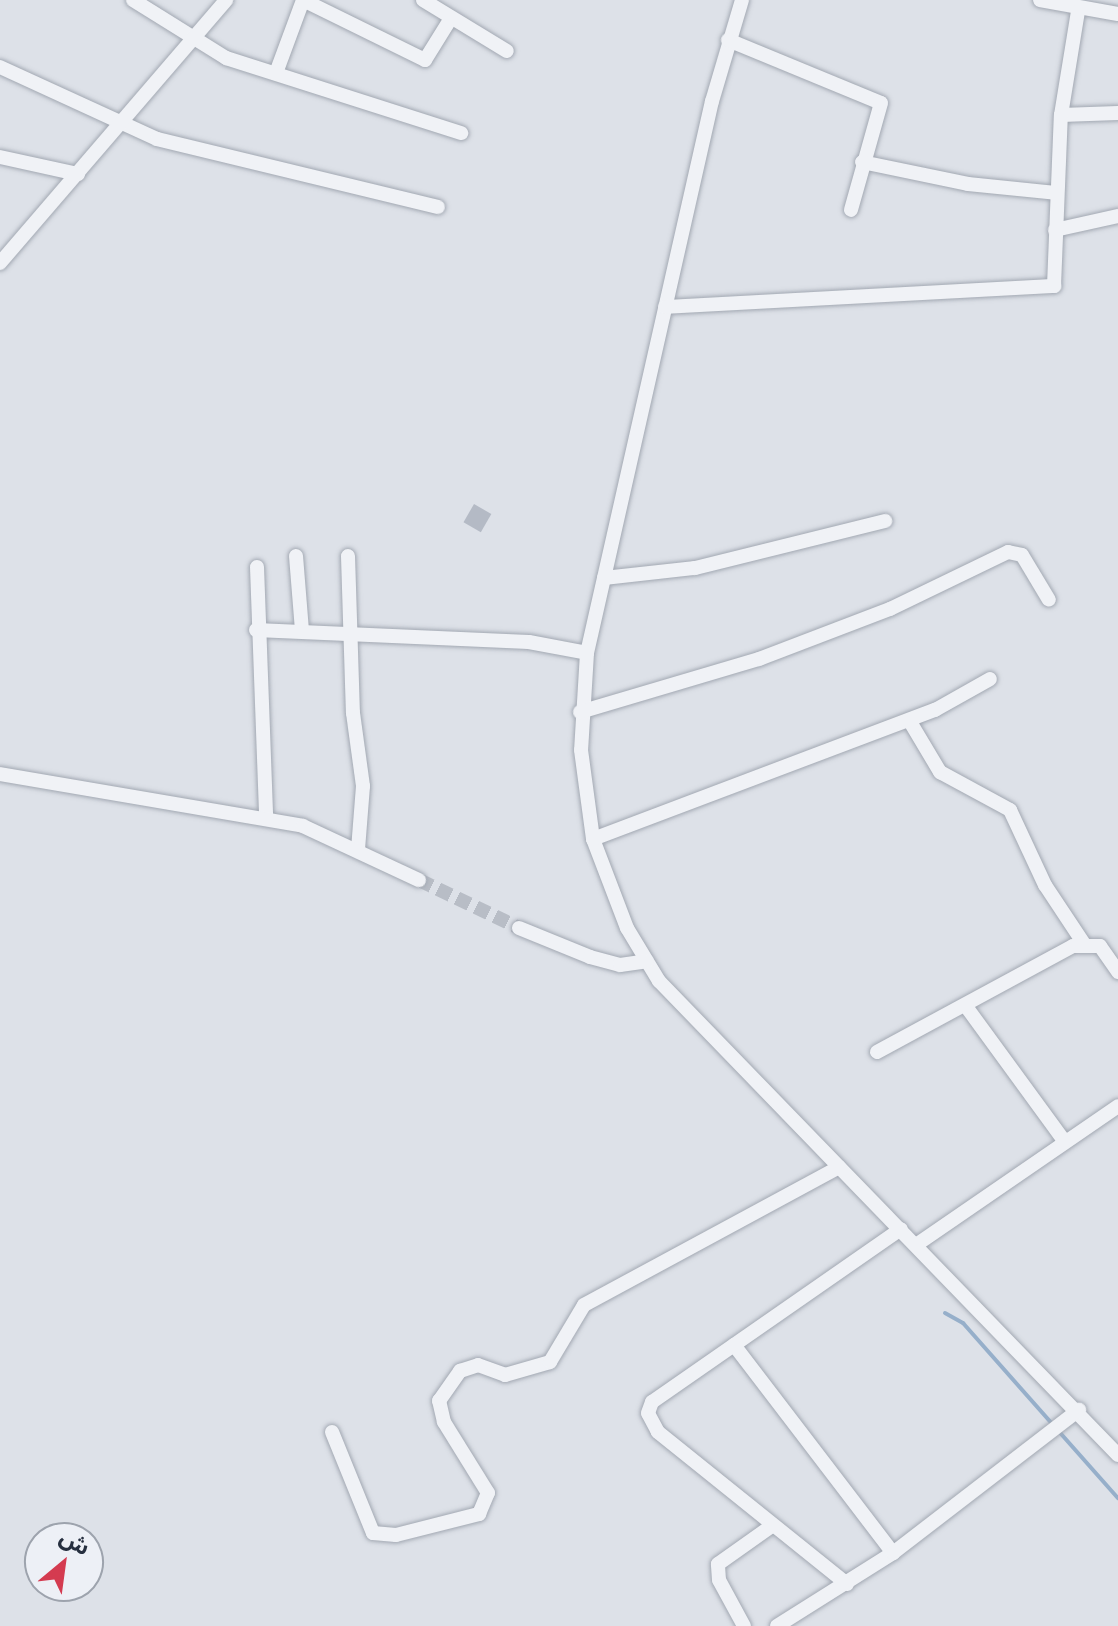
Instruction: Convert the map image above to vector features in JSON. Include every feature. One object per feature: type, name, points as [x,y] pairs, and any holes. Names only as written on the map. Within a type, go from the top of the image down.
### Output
[{"type":"street","points":[[133,0],[226,58],[461,133]]},
{"type":"street","points":[[0,263],[226,0]]},
{"type":"street","points":[[276,73],[303,0],[425,60],[451,18]]},
{"type":"street","points":[[742,0],[728,40],[587,653],[580,712],[593,839],[611,892],[647,961],[687,1012],[1079,1410],[1118,1455]]},
{"type":"street","points":[[1040,0],[1078,11],[1118,14]]},
{"type":"street","points":[[431,2],[451,18],[507,51]]},
{"type":"street","points":[[665,307],[1054,286],[1061,115],[1078,11]]},
{"type":"street","points":[[728,40],[881,103],[851,210]]},
{"type":"street","points":[[0,67],[157,139],[438,207]]},
{"type":"street","points":[[1061,115],[1118,113]]},
{"type":"street","points":[[0,157],[78,174]]},
{"type":"street","points":[[862,162],[968,184],[1056,193]]},
{"type":"street","points":[[1055,230],[1118,216]]},
{"type":"street","points":[[604,578],[695,568],[885,521]]},
{"type":"street","points":[[580,712],[759,659],[890,609],[1008,552],[1022,555],[1049,600]]},
{"type":"street","points":[[296,556],[302,630]]},
{"type":"street","points":[[348,556],[363,786],[358,850]]},
{"type":"street","points":[[257,567],[256,630],[266,818]]},
{"type":"street","points":[[256,630],[529,642],[587,653]]},
{"type":"street","points":[[593,839],[909,720],[990,679]]},
{"type":"street","points":[[909,720],[940,772],[1010,810],[1045,885],[1084,944]]},
{"type":"street","points":[[0,774],[266,818],[358,850],[419,880]]},
{"type":"street","points":[[519,928],[620,965],[647,961]]},
{"type":"street","points":[[877,1052],[1084,944],[1100,946],[1118,972]]},
{"type":"street","points":[[965,1005],[1064,1141]]},
{"type":"street","points":[[916,1245],[1118,1106]]},
{"type":"street","points":[[332,1432],[373,1533],[396,1535],[479,1514],[488,1493],[444,1422],[439,1401],[460,1371],[478,1365],[505,1375],[550,1362],[584,1305],[839,1167]]},
{"type":"street","points":[[847,1584],[648,1421],[652,1402],[901,1229]]},
{"type":"street","points":[[734,1345],[893,1553]]},
{"type":"street","points":[[777,1626],[893,1553],[1079,1410]]},
{"type":"street","points":[[744,1626],[719,1580],[718,1564],[773,1525]]},
{"type":"building","points":[[474,504],[491,514],[481,532],[464,522]]},
{"type":"waterway","points":[[945,1313],[963,1323],[1118,1498]]},
{"type":"tunnel","points":[[419,880],[519,928]]}]
